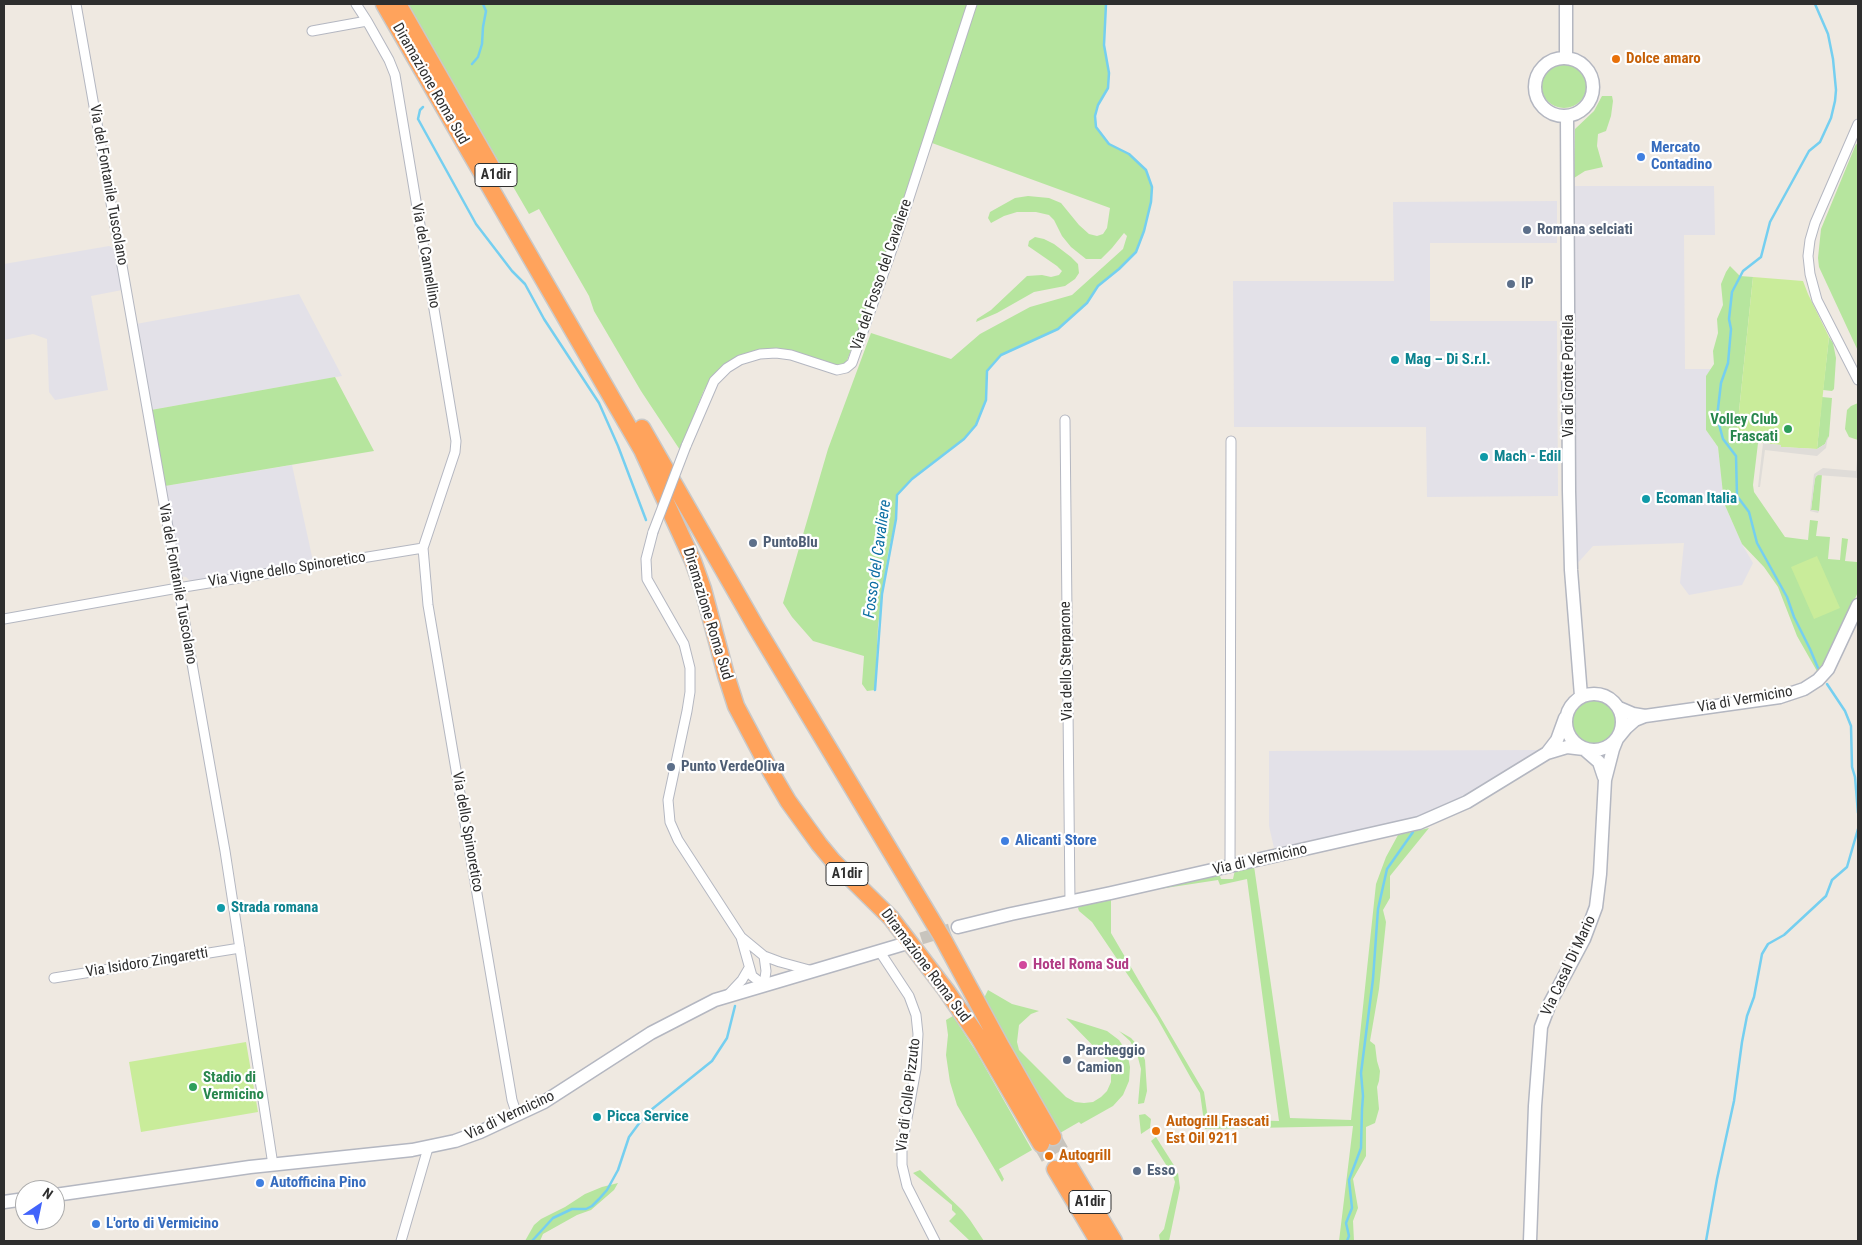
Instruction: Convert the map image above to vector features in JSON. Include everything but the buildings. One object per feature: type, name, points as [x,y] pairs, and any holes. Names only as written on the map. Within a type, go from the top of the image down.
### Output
[{"type":"highway","name":"Diramazione Roma Sud","points":[[384,4],[642,450],[693,561],[707,602],[733,698],[771,772],[791,805],[819,844],[897,925],[953,1000],[1047,1141],[1001,1046],[945,942],[756,627],[398,4]]},
{"type":"highway","name":"A1dir","points":[[1098,1241],[1061,1165],[1114,1241]]},
{"type":"main road","points":[[1566,4],[1566,57]]},
{"type":"main road","points":[[1566,57],[1578,61],[1586,67],[1591,75],[1593,88],[1592,97],[1585,108],[1578,113],[1567,116],[1556,115],[1544,108],[1538,101],[1534,88],[1536,76],[1543,66],[1553,59],[1566,57]]},
{"type":"main road","name":"Via di Grotte Portella","points":[[1567,116],[1569,491],[1572,580],[1581,696]]},
{"type":"main road","name":"Via di Vermicino","points":[[1619,708],[1633,714],[1645,716],[1780,697],[1808,687],[1828,669],[1858,605]]},
{"type":"main road","points":[[1598,693],[1614,701],[1619,708],[1622,724],[1617,739],[1611,745],[1595,750],[1584,748],[1576,744],[1570,737],[1566,728],[1568,709],[1581,696],[1598,693]]},
{"type":"main road","name":"Via di Vermicino","points":[[1617,739],[1631,724],[1645,716]]},
{"type":"main road","name":"Via di Vermicino","points":[[1547,753],[1557,740],[1566,718]]},
{"type":"main road","name":"Via Casal Di Mario","points":[[1530,1241],[1534,1106],[1540,1033],[1547,1009],[1578,952],[1590,927],[1596,907],[1600,874],[1605,780],[1617,739]]},
{"type":"main road","name":"Via di Vermicino","points":[[958,928],[1011,914],[1406,827],[1427,820],[1478,796],[1547,753],[1567,747],[1584,748]]},
{"type":"main road","name":"Via Casal Di Mario","points":[[1584,748],[1599,762],[1605,780]]},
{"type":"main road","name":"Via di Vermicino","points":[[65,1194],[273,1165],[428,1148],[467,1137],[556,1095],[659,1029],[697,1008],[728,995],[904,944]]},
{"type":"street","name":"Via del Fontanile Tuscolano","points":[[76,4],[225,851],[273,1165]]},
{"type":"street","name":"Via del Cannellino","points":[[356,4],[389,60],[395,75],[456,437],[455,452],[423,548]]},
{"type":"street","name":"Via del Fosso del Cavaliere","points":[[741,937],[678,840],[669,818],[669,794],[689,698],[690,668],[684,644],[647,579],[646,559],[653,532],[686,446],[713,384],[724,370],[740,360],[757,355],[776,353],[791,355],[837,370],[846,368],[852,363],[896,238],[972,4]]},
{"type":"street","points":[[312,31],[367,21]]},
{"type":"street","points":[[1858,124],[1815,223],[1808,256],[1816,297],[1858,380]]},
{"type":"street","name":"Via dello Sterparone","points":[[1065,420],[1070,902]]},
{"type":"street","points":[[1230,866],[1231,441]]},
{"type":"street","name":"Via Vigne dello Spinoretico","points":[[4,619],[423,548]]},
{"type":"street","name":"Via dello Spinoretico","points":[[423,548],[433,636],[512,1100],[517,1115]]},
{"type":"street","points":[[741,937],[764,956],[815,971]]},
{"type":"street","points":[[741,937],[749,968],[755,979],[764,986]]},
{"type":"street","name":"Via Isidoro Zingaretti","points":[[54,978],[240,948]]},
{"type":"street","name":"Via di Colle Pizzuto","points":[[880,952],[909,996],[916,1017],[918,1034],[916,1069],[902,1146],[902,1169],[911,1194],[935,1241]]},
{"type":"street","points":[[764,956],[766,971],[764,986]]},
{"type":"street","points":[[728,995],[742,980],[749,968]]},
{"type":"street","points":[[400,1241],[428,1148]]},
{"type":"shaded area","points":[[1573,186],[1714,186],[1715,235],[1684,235],[1685,369],[1712,369],[1706,376],[1706,430],[1718,447],[1724,503],[1742,544],[1753,563],[1742,585],[1689,595],[1680,583],[1684,543],[1593,546],[1576,565]]},
{"type":"shaded area","points":[[1557,201],[1557,243],[1430,243],[1430,321],[1557,321],[1558,496],[1427,497],[1426,427],[1234,427],[1233,281],[1394,281],[1393,202]]},
{"type":"shaded area","points":[[109,246],[119,251],[122,290],[91,296],[108,390],[55,400],[49,392],[47,339],[33,334],[4,340],[4,264]]},
{"type":"shaded area","points":[[299,294],[342,376],[151,410],[136,324]]},
{"type":"shaded area","points":[[1828,436],[1826,448],[1817,456],[1765,450],[1760,487],[1758,487],[1763,443],[1781,445],[1781,447],[1817,449],[1825,444]]},
{"type":"shaded area","points":[[1858,448],[1858,478],[1817,475],[1811,510],[1819,511],[1818,513],[1810,511],[1814,474],[1823,468],[1856,471]]},
{"type":"shaded area","points":[[292,465],[313,561],[192,583],[186,577],[179,576],[165,486]]},
{"type":"shaded area","points":[[1541,750],[1461,799],[1423,817],[1274,848],[1269,826],[1269,751]]},
{"type":"green space","points":[[407,4],[969,4],[871,298],[846,363],[838,366],[773,348],[754,351],[729,361],[715,373],[704,390],[680,450],[641,391],[594,311],[589,296],[539,209],[529,214]]},
{"type":"green space","points":[[977,4],[1106,4],[1104,45],[1109,73],[1108,88],[1098,105],[1095,116],[1096,127],[1109,144],[1129,154],[1146,170],[1152,187],[1151,202],[1144,231],[1136,252],[1098,286],[1087,303],[1058,329],[1001,355],[987,371],[986,400],[976,425],[964,439],[912,479],[897,495],[896,519],[888,554],[878,626],[875,690],[867,691],[862,684],[864,656],[813,641],[792,617],[783,603],[828,449],[871,333],[951,359],[980,334],[1030,307],[1072,295],[1123,249],[1127,236],[1124,233],[1101,259],[1086,259],[1071,247],[1049,215],[1036,212],[1017,212],[991,223],[988,218],[990,212],[1015,198],[1028,196],[1049,198],[1061,203],[1079,225],[1089,234],[1097,236],[1103,234],[1107,228],[1110,208],[932,143]]},
{"type":"green space","points":[[1560,62],[1568,62],[1577,66],[1583,72],[1587,85],[1583,98],[1577,104],[1568,108],[1560,108],[1551,104],[1545,98],[1541,89],[1541,81],[1545,72],[1551,66]]},
{"type":"green space","points":[[1602,96],[1612,96],[1613,101],[1606,131],[1598,134],[1597,146],[1603,167],[1585,171],[1574,178],[1575,129],[1594,111]]},
{"type":"green space","points":[[1856,144],[1858,145],[1858,351],[1819,267],[1818,258],[1821,229]]},
{"type":"green space","points":[[1035,237],[1054,244],[1078,264],[1079,273],[1075,279],[1065,286],[1034,292],[997,313],[976,322],[977,319],[991,310],[1027,276],[1042,275],[1051,277],[1059,275],[1062,271],[1028,246],[1029,241]]},
{"type":"green space","points":[[1730,266],[1740,276],[1753,277],[1736,440],[1758,443],[1753,485],[1754,492],[1785,537],[1808,540],[1810,520],[1818,521],[1816,536],[1830,537],[1828,559],[1840,560],[1842,538],[1848,539],[1845,561],[1857,562],[1858,552],[1858,592],[1824,666],[1818,673],[1797,636],[1778,587],[1764,567],[1742,544],[1724,503],[1718,447],[1706,430],[1706,376],[1714,364],[1713,351],[1718,333],[1717,319],[1723,305],[1721,284]]},
{"type":"green space","points":[[1753,277],[1803,281],[1829,337],[1817,449],[1781,447],[1780,445],[1736,440]]},
{"type":"green space","points":[[1829,337],[1833,343],[1836,358],[1834,389],[1832,391],[1823,390]]},
{"type":"green space","points":[[335,377],[374,451],[165,486],[151,410]]},
{"type":"green space","points":[[1822,397],[1832,398],[1829,436],[1825,444],[1817,449]]},
{"type":"green space","points":[[1858,403],[1858,440],[1849,437],[1845,429],[1847,410]]},
{"type":"green space","points":[[1822,474],[1819,511],[1811,510],[1815,477]]},
{"type":"green space","points":[[1817,556],[1840,608],[1814,619],[1791,567]]},
{"type":"green space","points":[[1590,698],[1600,698],[1614,708],[1618,721],[1614,734],[1608,740],[1600,744],[1590,744],[1576,734],[1572,726],[1572,716],[1582,702]]},
{"type":"green space","points":[[1429,828],[1390,876],[1390,898],[1383,910],[1386,922],[1379,989],[1370,1041],[1375,1045],[1380,1071],[1377,1087],[1379,1109],[1375,1123],[1366,1127],[1366,1156],[1353,1179],[1358,1208],[1353,1221],[1354,1241],[1339,1241],[1353,1126],[1205,1129],[1200,1093],[1157,1018],[1092,922],[1078,908],[1080,904],[1111,897],[1111,933],[1204,1092],[1208,1119],[1279,1121],[1247,879],[1220,885],[1218,880],[1120,895],[1219,873],[1221,879],[1233,879],[1235,870],[1254,866],[1290,1118],[1351,1120],[1376,884],[1386,857],[1398,835]]},
{"type":"green space","points":[[988,990],[1012,1004],[1039,1011],[1031,1014],[1019,1025],[1017,1042],[1019,1050],[1066,1097],[1075,1102],[1093,1102],[1101,1097],[1107,1091],[1111,1082],[1111,1073],[1109,1064],[1104,1057],[1066,1018],[1107,1031],[1119,1040],[1127,1052],[1130,1067],[1129,1081],[1123,1095],[1113,1106],[1081,1124],[1079,1122],[1060,1133],[1002,1035],[984,998]]},
{"type":"green space","points":[[953,1016],[977,1053],[1032,1150],[999,1169],[1004,1179],[1002,1182],[957,1105],[950,1082],[946,1055],[948,1035],[946,1020]]},
{"type":"green space","points":[[1119,1031],[1131,1038],[1140,1048],[1145,1060],[1147,1091],[1144,1103],[1138,1104],[1141,1069],[1137,1054],[1130,1041]]},
{"type":"green space","name":"Stadio di Vermicino","points":[[246,1042],[258,1112],[141,1132],[129,1062]]},
{"type":"green space","points":[[1145,1114],[1151,1119],[1150,1128],[1141,1134],[1139,1115]]},
{"type":"green space","points":[[1156,1137],[1175,1167],[1170,1171],[1151,1141]]},
{"type":"green space","points":[[920,1170],[962,1210],[984,1241],[970,1241],[949,1221],[956,1214],[952,1210],[952,1205],[913,1173]]},
{"type":"green space","points":[[1178,1173],[1180,1188],[1169,1241],[1160,1241],[1159,1235],[1164,1229],[1175,1182],[1173,1176]]},
{"type":"green space","points":[[618,1183],[614,1190],[591,1210],[577,1215],[543,1234],[540,1241],[525,1241],[534,1225],[541,1219],[585,1194]]},
{"type":"waterway","points":[[472,64],[478,57],[482,44],[486,11],[483,4]]},
{"type":"waterway","name":"Fosso del Cavaliere","points":[[875,690],[882,594],[896,519],[897,495],[912,479],[964,439],[976,425],[986,400],[987,371],[1001,355],[1058,329],[1087,303],[1098,286],[1136,252],[1144,231],[1151,202],[1152,187],[1146,170],[1129,154],[1109,144],[1096,127],[1095,116],[1098,105],[1108,88],[1109,73],[1104,45],[1106,4]]},
{"type":"waterway","points":[[1815,4],[1828,34],[1833,59],[1836,90],[1831,118],[1820,142],[1809,151],[1770,222],[1761,257],[1743,271],[1732,292],[1728,363],[1721,383],[1717,417],[1723,439],[1736,456],[1737,496],[1749,512],[1757,543],[1787,597],[1794,617],[1818,668]]},
{"type":"waterway","points":[[423,107],[420,110],[418,119],[476,224],[512,271],[525,284],[544,319],[599,403],[618,446],[646,520]]},
{"type":"waterway","points":[[1827,684],[1845,711],[1851,726],[1852,767],[1855,777],[1858,813]]},
{"type":"waterway","points":[[1706,1241],[1734,1101],[1747,1016],[1754,997],[1762,954],[1768,944],[1784,935],[1826,896],[1832,880],[1847,867],[1858,829]]},
{"type":"waterway","points":[[1347,1241],[1349,1236],[1346,1223],[1352,1208],[1349,1180],[1361,1148],[1363,1096],[1361,1073],[1373,979],[1378,909],[1387,869],[1413,832]]},
{"type":"waterway","points":[[532,1241],[553,1218],[572,1209],[586,1209],[592,1206],[607,1190],[618,1170],[629,1137],[646,1114],[712,1061],[727,1038],[735,1006]]},
{"type":"tunnel","points":[[904,944],[958,927]]},
{"type":"tunnel","points":[[1053,1137],[1067,1162]]},
{"type":"tunnel","points":[[1041,1144],[1055,1169]]},
{"type":"place","name":"Dolce amaro","points":[[1616,59]]},
{"type":"place","name":"Mercato Contadino","points":[[1641,157]]},
{"type":"place","name":"Romana selciati","points":[[1527,230]]},
{"type":"place","name":"IP","points":[[1511,284]]},
{"type":"place","name":"Mag – Di S.r.l.","points":[[1395,360]]},
{"type":"place","name":"Volley Club Frascati","points":[[1788,429]]},
{"type":"place","name":"Mach - Edil","points":[[1484,457]]},
{"type":"place","name":"Ecoman Italia","points":[[1646,499]]},
{"type":"place","name":"PuntoBlu","points":[[753,543]]},
{"type":"place","name":"Punto VerdeOliva","points":[[671,767]]},
{"type":"place","name":"Alicanti Store","points":[[1005,841]]},
{"type":"place","name":"Strada romana","points":[[221,908]]},
{"type":"place","name":"Hotel Roma Sud","points":[[1023,965]]},
{"type":"place","name":"Parcheggio Camion","points":[[1067,1060]]},
{"type":"place","name":"Stadio di Vermicino","points":[[193,1087]]},
{"type":"place","name":"Picca Service","points":[[597,1117]]},
{"type":"place","name":"Autogrill Frascati Est Oil 9211","points":[[1156,1131]]},
{"type":"place","name":"Autogrill","points":[[1049,1156]]},
{"type":"place","name":"Esso","points":[[1137,1171]]},
{"type":"place","name":"Autofficina Pino","points":[[260,1183]]},
{"type":"place","name":"L'orto di Vermicino","points":[[96,1224]]}]
